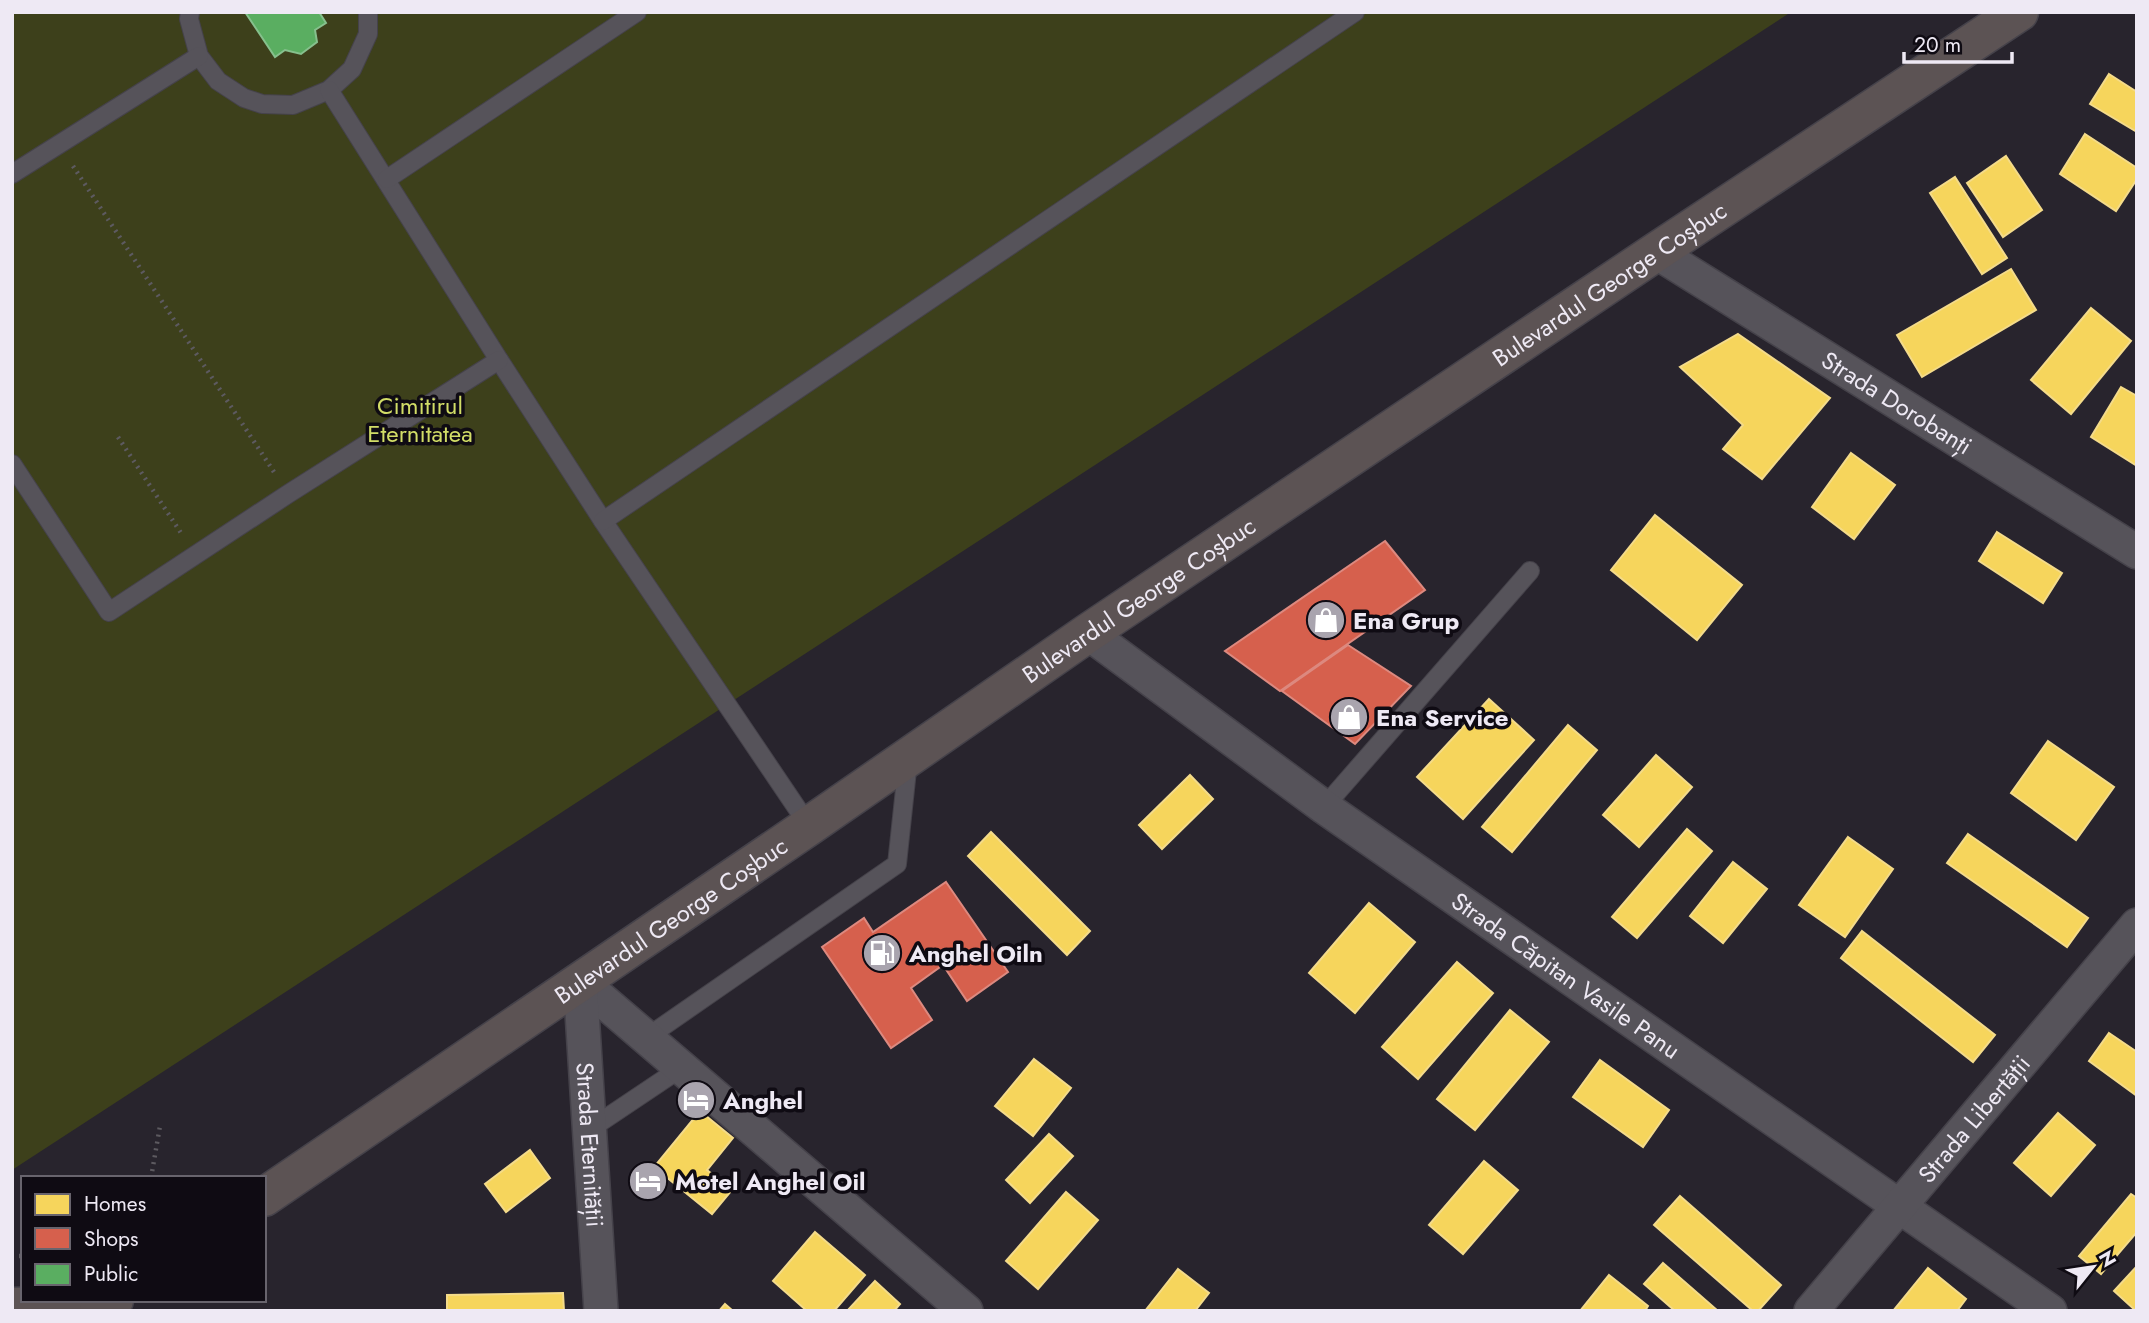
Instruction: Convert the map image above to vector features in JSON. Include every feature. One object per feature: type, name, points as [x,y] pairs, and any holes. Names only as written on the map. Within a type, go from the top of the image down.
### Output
[{"type":"main road","name":"Bulevardul George Coșbuc","points":[[266,1196],[1088,634],[2019,12]]},
{"type":"main road","points":[[12,1307],[61,1306],[76,1302]]},
{"type":"street","name":"Strada Dorobanți","points":[[1656,252],[2137,552]]},
{"type":"street","name":"Strada Căpitan Vasile Panu","points":[[1088,634],[1324,807],[2050,1311]]},
{"type":"street","name":"Strada Libertății","points":[[1811,1311],[2137,925]]},
{"type":"street","points":[[580,981],[966,1311]]},
{"type":"street","name":"Strada Eternității","points":[[580,981],[601,1311]]},
{"type":"lane","points":[[190,12],[189,19],[199,55],[218,81],[244,98],[262,104],[293,104],[329,90],[352,69],[368,34],[368,12]]},
{"type":"lane","points":[[387,179],[638,12]]},
{"type":"lane","points":[[603,521],[1355,12]]},
{"type":"lane","points":[[12,174],[199,55]]},
{"type":"lane","points":[[329,90],[603,521],[810,826]]},
{"type":"lane","points":[[12,464],[108,612],[499,360]]},
{"type":"lane","points":[[1324,807],[1530,571]]},
{"type":"lane","points":[[646,1038],[897,864],[908,759]]},
{"type":"lane","points":[[590,1129],[681,1068]]},
{"type":"path","points":[[60,145],[288,494]]},
{"type":"path","points":[[118,437],[195,554]]},
{"type":"path","points":[[151,1176],[160,1126]]},
{"type":"green space","name":"Cimitirul Eternitatea","points":[[12,12],[1791,12],[12,1170]]},
{"type":"building: Homes","points":[[2109,74],[2137,92],[2137,132],[2090,104]]},
{"type":"building: Homes","points":[[2085,134],[2137,168],[2137,179],[2116,211],[2060,174]]},
{"type":"building: Homes","points":[[2006,156],[2042,210],[2003,237],[1967,183]]},
{"type":"building: Homes","points":[[1955,177],[2007,258],[1982,274],[1930,193]]},
{"type":"building: Homes","points":[[2011,269],[2036,310],[1922,377],[1897,335]]},
{"type":"building: Homes","points":[[2091,308],[2131,341],[2071,414],[2031,380]]},
{"type":"building: Homes","points":[[1738,334],[1830,398],[1762,479],[1723,449],[1743,425],[1680,367]]},
{"type":"building: Homes","points":[[2121,387],[2137,396],[2137,466],[2091,437]]},
{"type":"building: Homes","points":[[1851,453],[1895,485],[1854,539],[1812,507]]},
{"type":"building: Homes","points":[[1655,515],[1742,585],[1697,640],[1611,570]]},
{"type":"building: Homes","points":[[1997,532],[2062,573],[2043,603],[1979,561]]},
{"type":"building: Homes","points":[[1489,699],[1534,740],[1463,819],[1417,777]]},
{"type":"building: Homes","points":[[1568,725],[1597,750],[1512,852],[1482,827]]},
{"type":"building: Homes","points":[[2048,741],[2114,787],[2076,840],[2011,793]]},
{"type":"building: Homes","points":[[1656,755],[1692,787],[1639,847],[1603,815]]},
{"type":"building: Homes","points":[[1190,775],[1213,799],[1162,849],[1139,825]]},
{"type":"building: Homes","points":[[1687,829],[1712,851],[1637,938],[1612,917]]},
{"type":"building: Homes","points":[[991,832],[1090,931],[1067,955],[968,856]]},
{"type":"building: Homes","points":[[1968,834],[2088,918],[2067,947],[1947,863]]},
{"type":"building: Homes","points":[[1848,837],[1893,869],[1845,937],[1799,905]]},
{"type":"building: Homes","points":[[1733,862],[1767,889],[1723,943],[1690,916]]},
{"type":"building: Homes","points":[[1369,903],[1415,942],[1355,1013],[1309,973]]},
{"type":"building: Homes","points":[[1862,931],[1995,1035],[1973,1062],[1841,958]]},
{"type":"building: Homes","points":[[1457,962],[1493,993],[1418,1079],[1382,1047]]},
{"type":"building: Homes","points":[[1510,1010],[1549,1042],[1475,1130],[1437,1099]]},
{"type":"building: Homes","points":[[2109,1033],[2137,1052],[2137,1096],[2089,1061]]},
{"type":"building: Homes","points":[[1034,1059],[1071,1088],[1033,1136],[995,1106]]},
{"type":"building: Homes","points":[[1600,1060],[1669,1110],[1643,1147],[1573,1097]]},
{"type":"building: Homes","points":[[700,1111],[733,1138],[707,1170],[732,1190],[712,1214],[654,1167]]},
{"type":"building: Homes","points":[[2058,1113],[2095,1145],[2051,1196],[2014,1163]]},
{"type":"building: Homes","points":[[1049,1134],[1073,1156],[1030,1203],[1006,1180]]},
{"type":"building: Homes","points":[[530,1150],[550,1178],[506,1212],[485,1184]]},
{"type":"building: Homes","points":[[1484,1161],[1518,1190],[1463,1254],[1429,1225]]},
{"type":"building: Homes","points":[[1066,1192],[1098,1220],[1038,1289],[1006,1261]]},
{"type":"building: Homes","points":[[2131,1194],[2137,1198],[2137,1232],[2101,1274],[2079,1256]]},
{"type":"building: Homes","points":[[1680,1196],[1781,1285],[1758,1311],[1753,1311],[1654,1225]]},
{"type":"building: Homes","points":[[815,1232],[865,1275],[834,1311],[807,1311],[773,1281]]},
{"type":"building: Homes","points":[[1663,1263],[1718,1311],[1675,1311],[1644,1284]]},
{"type":"building: Homes","points":[[2137,1266],[2137,1311],[2136,1311],[2114,1291]]},
{"type":"building: Homes","points":[[1928,1268],[1966,1299],[1957,1311],[1893,1311]]},
{"type":"building: Homes","points":[[1178,1269],[1209,1293],[1195,1311],[1145,1311]]},
{"type":"building: Homes","points":[[1609,1275],[1648,1306],[1645,1311],[1580,1311]]},
{"type":"building: Homes","points":[[875,1281],[900,1304],[894,1311],[847,1311]]},
{"type":"building: Homes","points":[[563,1293],[564,1311],[447,1311],[447,1295]]},
{"type":"building: Homes","points":[[725,1304],[733,1311],[719,1311]]},
{"type":"building: Shops","name":"Ena Grup","points":[[1385,541],[1425,590],[1280,691],[1225,651]]},
{"type":"building: Shops","name":"Ena Service","points":[[1348,645],[1411,686],[1355,744],[1282,691]]},
{"type":"building: Shops","points":[[946,882],[1008,972],[967,1001],[943,965],[911,988],[932,1020],[891,1048],[822,947],[864,918],[873,932]]},
{"type":"building: Public","points":[[245,12],[319,12],[326,23],[315,30],[317,42],[301,54],[285,50],[275,57]]},
{"type":"place","name":"Ena Grup","points":[[1326,620]]},
{"type":"place","name":"Ena Service","points":[[1349,717]]},
{"type":"place","name":"Anghel Oiln","points":[[882,953]]},
{"type":"place","name":"Anghel","points":[[696,1100]]},
{"type":"place","name":"Motel Anghel Oil","points":[[648,1181]]}]
